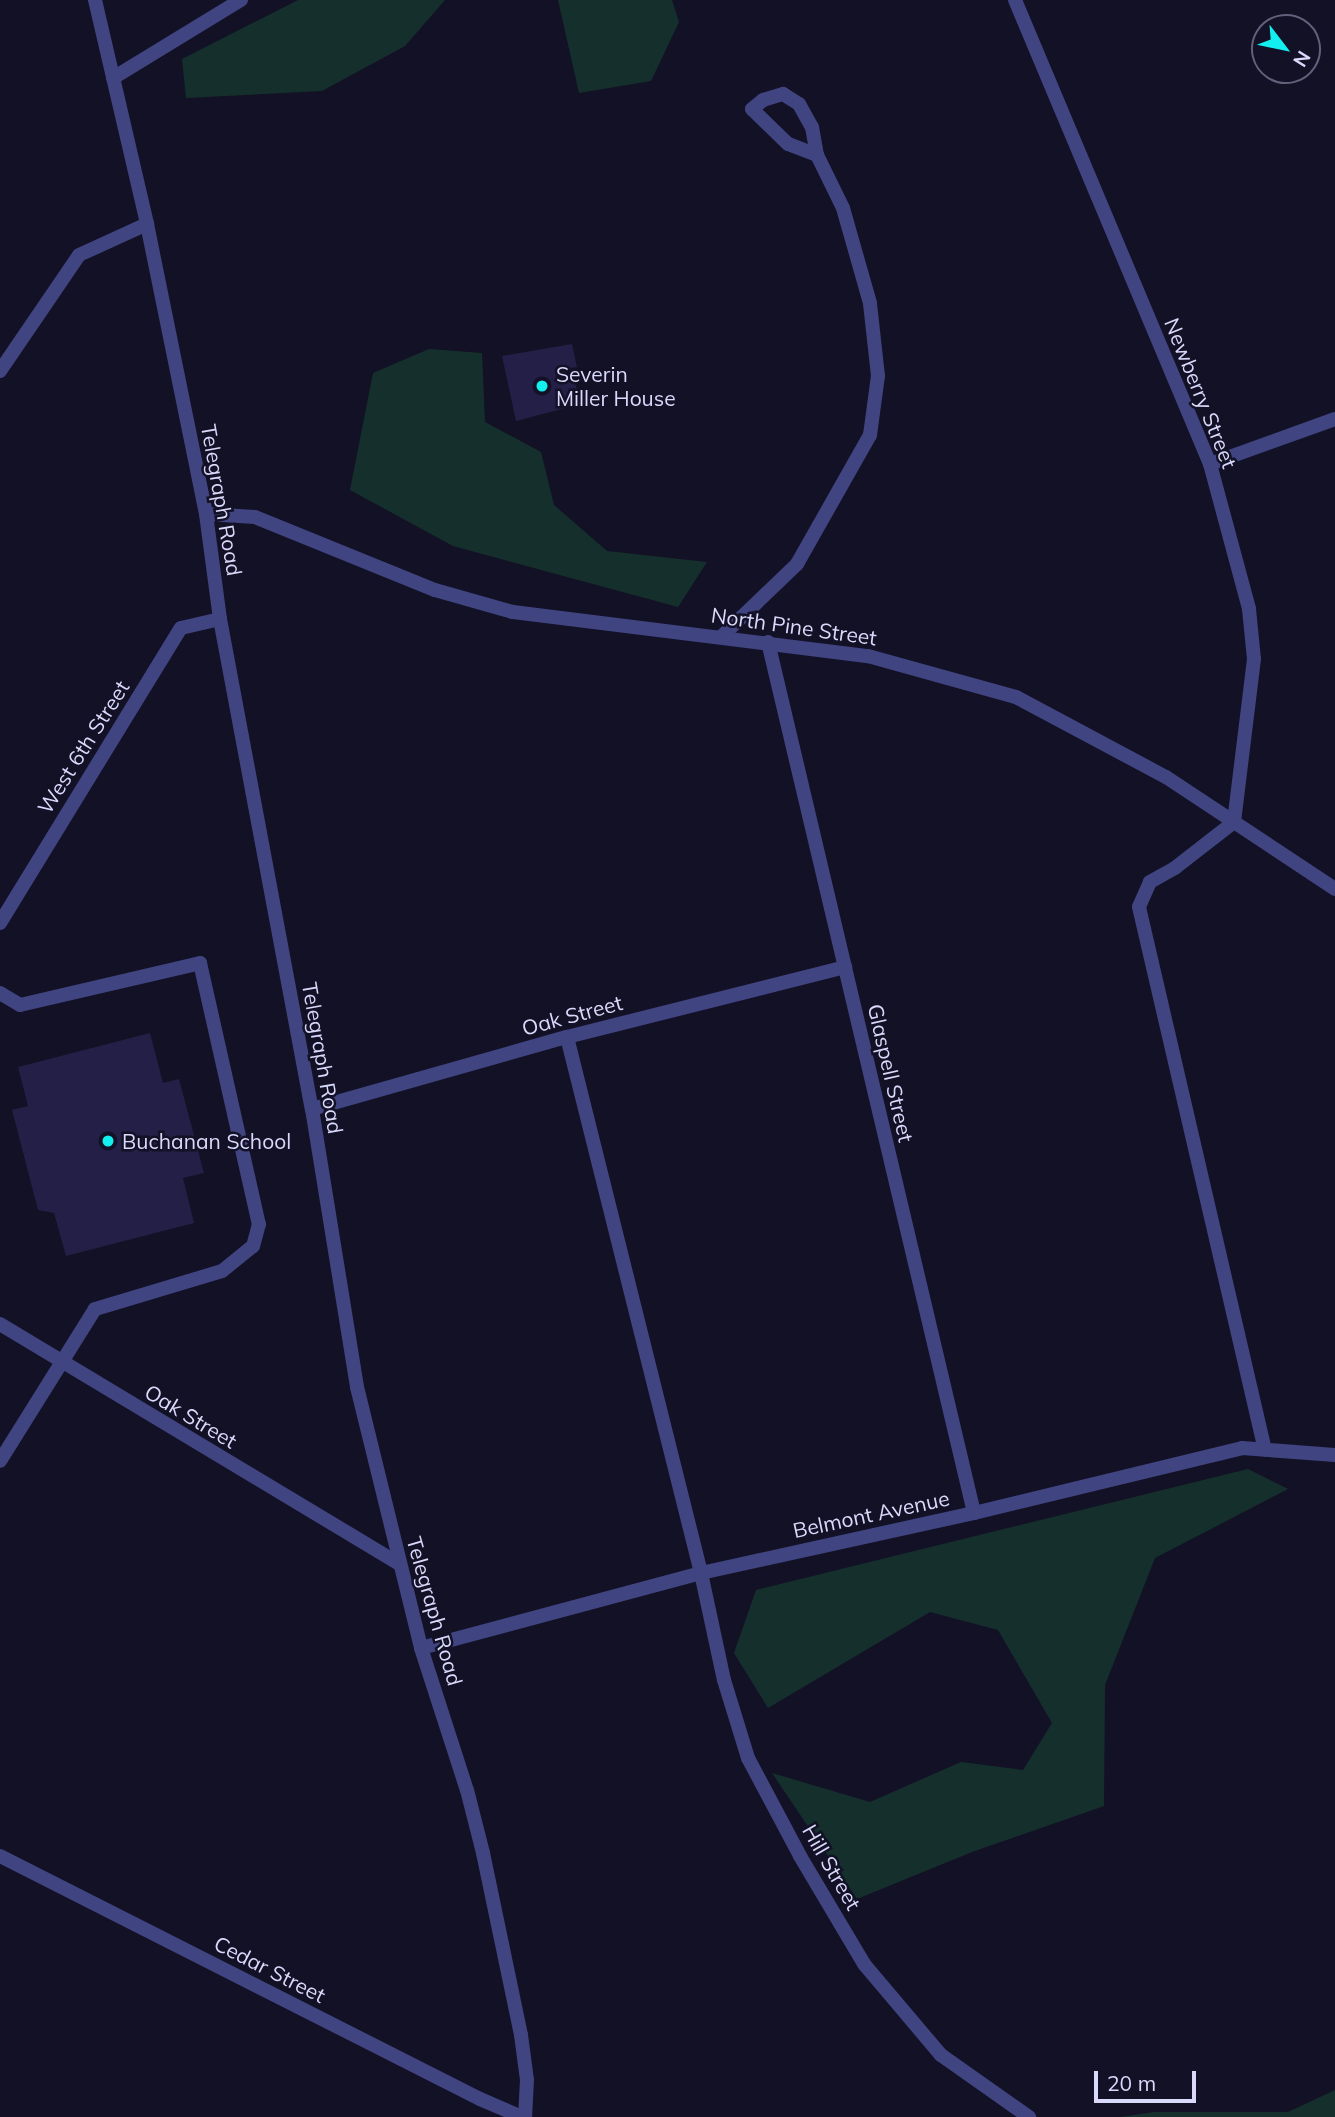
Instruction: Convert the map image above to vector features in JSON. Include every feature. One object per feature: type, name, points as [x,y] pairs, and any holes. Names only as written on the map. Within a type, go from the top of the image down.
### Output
[{"type":"street","name":"Telegraph Road","points":[[95,0],[147,224],[206,514],[220,619],[312,1109],[357,1387],[398,1563],[421,1648],[467,1790],[483,1853],[521,2035],[527,2080],[524,2117]]},
{"type":"street","points":[[113,78],[241,0]]},
{"type":"street","name":"Newberry Street","points":[[1015,0],[1029,41],[1210,464],[1249,609],[1254,659],[1234,822]]},
{"type":"street","points":[[722,636],[797,564],[870,435],[878,376],[870,303],[843,208],[817,155],[812,127],[799,104],[783,94],[763,100],[752,109],[788,144],[817,155]]},
{"type":"street","points":[[0,371],[79,255],[147,224]]},
{"type":"street","points":[[1210,464],[1335,419]]},
{"type":"street","name":"North Pine Street","points":[[206,514],[255,517],[435,590],[513,612],[868,656],[1016,697],[1166,777],[1335,889]]},
{"type":"street","name":"West 6th Street","points":[[0,923],[181,628],[220,619]]},
{"type":"street","name":"Glaspell Street","points":[[768,642],[974,1513]]},
{"type":"street","points":[[1234,822],[1175,868],[1150,882],[1139,907],[1265,1450]]},
{"type":"street","points":[[0,993],[20,1005],[200,963],[259,1224],[253,1246],[222,1271],[95,1309],[64,1364],[0,1461]]},
{"type":"street","name":"Oak Street","points":[[312,1109],[567,1037],[845,967]]},
{"type":"street","name":"Hill Street","points":[[567,1037],[701,1573],[724,1680],[748,1758],[800,1856],[864,1964],[941,2055],[1029,2117]]},
{"type":"street","name":"Oak Street","points":[[0,1324],[398,1563]]},
{"type":"street","name":"Belmont Avenue","points":[[421,1648],[701,1573],[974,1513],[1242,1448],[1335,1455]]},
{"type":"street","name":"Cedar Street","points":[[0,1856],[480,2099],[524,2117]]},
{"type":"green space","points":[[298,0],[445,0],[405,46],[322,91],[186,98],[182,59]]},
{"type":"green space","points":[[558,0],[672,0],[679,22],[651,81],[579,93]]},
{"type":"green space","points":[[429,349],[482,353],[485,422],[541,452],[554,505],[607,551],[707,562],[678,607],[453,546],[350,490],[373,373]]},
{"type":"green space","points":[[1248,1469],[1288,1489],[1155,1558],[1105,1685],[1104,1806],[972,1852],[857,1899],[772,1773],[870,1802],[961,1762],[1023,1770],[1052,1723],[998,1630],[930,1612],[768,1708],[734,1653],[756,1590]]},
{"type":"green space","points":[[1335,2090],[1335,2117],[1120,2117],[1154,2112],[1288,2112]]},
{"type":"building","name":"Severin Miller House","points":[[572,344],[577,367],[571,368],[581,404],[516,421],[502,356]]},
{"type":"building","name":"Buchanan School","points":[[150,1033],[163,1083],[179,1079],[204,1173],[183,1178],[194,1223],[66,1256],[54,1213],[38,1210],[12,1110],[28,1106],[18,1067]]},
{"type":"place","name":"Severin Miller House","points":[[542,386]]},
{"type":"place","name":"Buchanan School","points":[[108,1141]]}]
